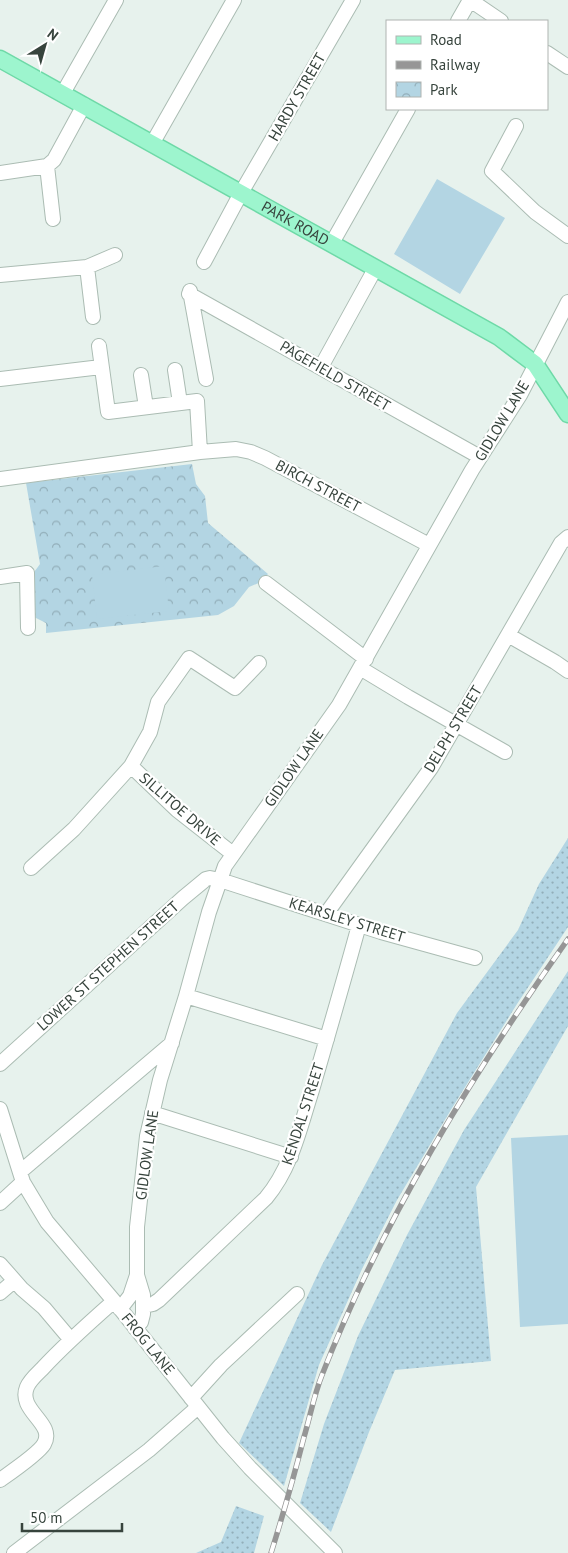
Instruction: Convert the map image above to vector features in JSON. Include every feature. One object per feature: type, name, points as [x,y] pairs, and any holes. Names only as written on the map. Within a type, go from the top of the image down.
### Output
[{"type":"main road","name":"PARK ROAD","points":[[0,59],[499,338],[535,364],[568,414]]},
{"type":"street","points":[[63,93],[116,0]]},
{"type":"street","points":[[152,144],[234,0]]},
{"type":"street","name":"HARDY STREET","points":[[204,262],[241,193],[353,0]]},
{"type":"street","points":[[459,20],[470,0],[500,20]]},
{"type":"street","points":[[548,54],[568,67]]},
{"type":"street","points":[[0,173],[47,166],[54,160],[84,105]]},
{"type":"street","points":[[332,243],[407,110]]},
{"type":"street","points":[[516,126],[492,171],[536,212],[568,236]]},
{"type":"street","points":[[47,166],[53,219]]},
{"type":"street","points":[[0,275],[87,267],[115,255]]},
{"type":"street","points":[[87,267],[93,317]]},
{"type":"street","points":[[321,367],[375,269]]},
{"type":"street","name":"PAGEFIELD STREET","points":[[206,379],[190,293],[480,457]]},
{"type":"street","name":"GIDLOW LANE","points":[[144,1306],[137,1275],[137,1227],[147,1136],[160,1080],[225,866],[339,705],[480,457],[520,395],[568,302]]},
{"type":"street","points":[[99,346],[108,412],[197,401],[200,452]]},
{"type":"street","points":[[0,379],[101,367]]},
{"type":"street","points":[[175,370],[180,403]]},
{"type":"street","points":[[141,375],[146,407]]},
{"type":"street","name":"BIRCH STREET","points":[[0,478],[236,449],[251,452],[265,458],[429,545]]},
{"type":"street","name":"DELPH STREET","points":[[326,914],[431,768],[561,543],[568,537]]},
{"type":"street","points":[[0,577],[27,573],[28,628]]},
{"type":"street","points":[[266,583],[363,664],[408,697],[505,752]]},
{"type":"street","points":[[508,635],[568,671]]},
{"type":"street","name":"SILLITOE DRIVE","points":[[233,854],[177,810],[131,766],[150,732],[158,702],[189,658],[235,688],[258,663]]},
{"type":"street","points":[[31,868],[74,829],[131,766]]},
{"type":"street","name":"LOWER ST STEPHEN STREET","points":[[0,1064],[183,898],[206,879],[220,880]]},
{"type":"street","name":"KEARSLEY STREET","points":[[220,880],[359,925],[475,958]]},
{"type":"street","name":"KENDAL STREET","points":[[144,1306],[159,1300],[266,1198],[279,1180],[291,1157],[359,925]]},
{"type":"street","points":[[186,996],[327,1039]]},
{"type":"street","points":[[0,1203],[22,1177],[172,1042]]},
{"type":"street","name":"FROG LANE","points":[[0,1109],[22,1177],[48,1222],[250,1468],[335,1553]]},
{"type":"street","points":[[152,1113],[291,1157]]},
{"type":"street","points":[[0,1264],[26,1294],[44,1308],[70,1340]]},
{"type":"street","name":"GIDLOW LANE","points":[[0,1480],[45,1444],[46,1430],[27,1405],[25,1398],[30,1381],[70,1340],[130,1296],[137,1275]]},
{"type":"street","points":[[0,1293],[14,1281]]},
{"type":"street","points":[[14,1553],[144,1454],[194,1402],[221,1365],[298,1294]]},
{"type":"street","points":[[135,1328],[142,1318],[144,1306]]},
{"type":"green space","points":[[437,179],[505,218],[460,294],[394,254]]},
{"type":"green space","points":[[192,464],[196,484],[205,496],[208,523],[268,574],[261,582],[249,587],[234,606],[218,615],[46,633],[46,623],[34,617],[32,575],[40,564],[26,483]]},
{"type":"green space","points":[[164,566],[169,611],[97,619],[92,575]]},
{"type":"green space","points":[[568,838],[568,927],[517,1004],[397,1200],[362,1269],[319,1365],[284,1486],[239,1443],[322,1265],[457,1013],[518,930],[539,884]]},
{"type":"green space","points":[[568,971],[568,1026],[476,1187],[491,1361],[395,1370],[331,1532],[300,1503],[324,1424],[358,1336],[407,1235],[464,1130]]},
{"type":"green space","points":[[568,1135],[568,1324],[520,1327],[511,1138]]},
{"type":"green space","points":[[236,1506],[264,1516],[254,1553],[196,1553],[221,1542]]},
{"type":"railway","points":[[271,1553],[319,1383],[346,1317],[373,1260],[401,1204],[464,1096],[532,990],[568,939]]}]
